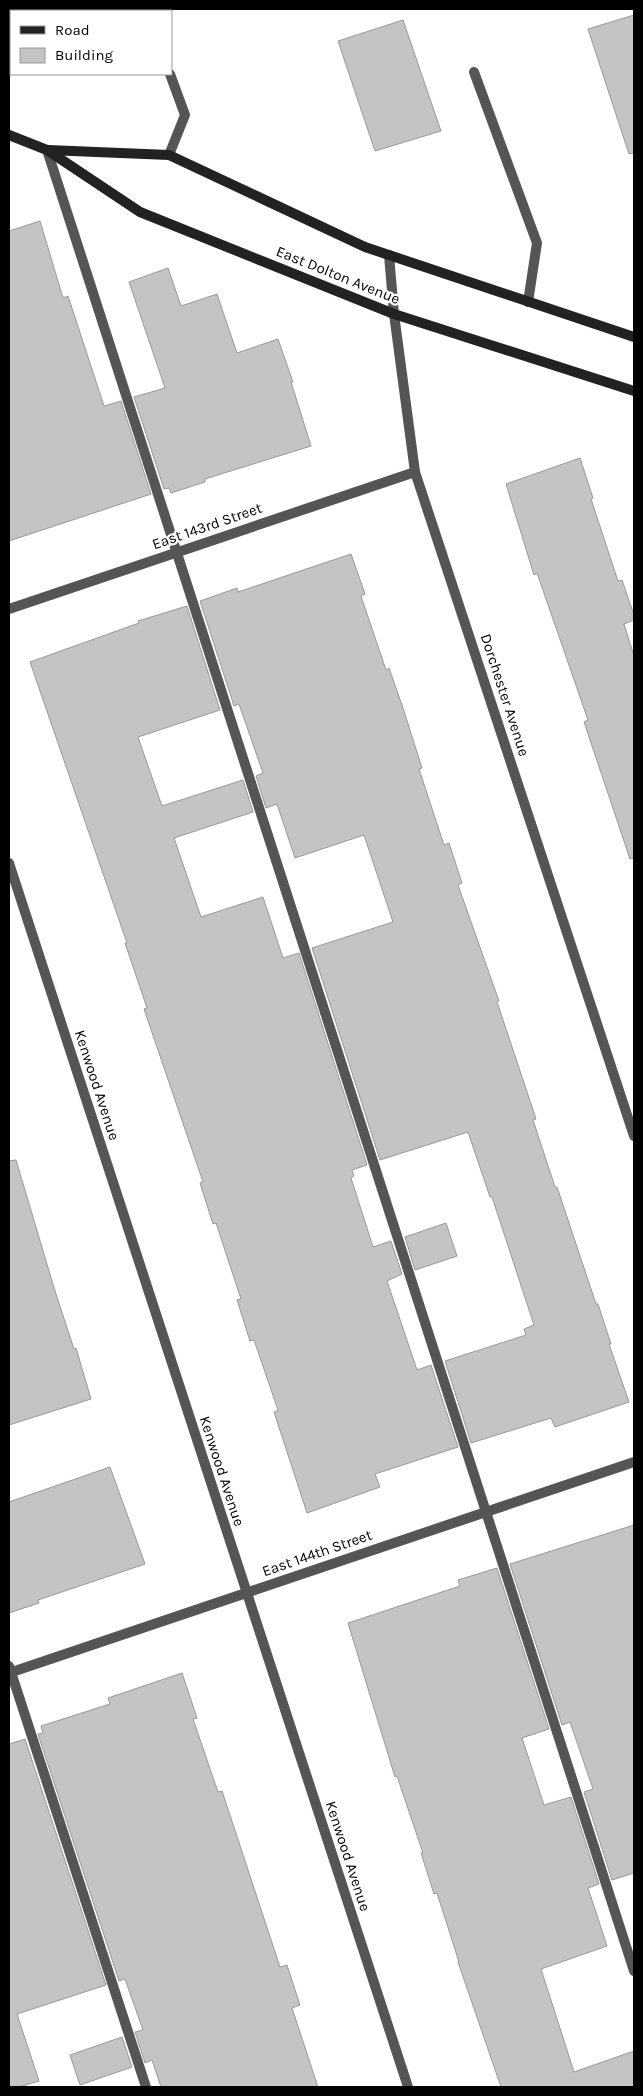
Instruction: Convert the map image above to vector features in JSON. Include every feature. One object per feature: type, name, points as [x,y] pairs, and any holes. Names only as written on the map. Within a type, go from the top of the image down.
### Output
[{"type":"street","points":[[474,72],[537,243],[528,302]]},
{"type":"street","points":[[169,156],[185,115],[170,75]]},
{"type":"street","name":"East Dolton Avenue","points":[[9,135],[47,150],[140,212],[394,314],[634,391]]},
{"type":"street","points":[[47,150],[634,1970]]},
{"type":"street","name":"East Dolton Avenue","points":[[47,150],[169,156],[365,247],[634,337]]},
{"type":"street","name":"Dorchester Avenue","points":[[389,255],[394,314],[415,472],[634,1136]]},
{"type":"street","name":"East 143rd Street","points":[[9,609],[415,472]]},
{"type":"street","name":"Kenwood Avenue","points":[[9,863],[408,2087]]},
{"type":"street","name":"East 144th Street","points":[[9,1670],[246,1593],[634,1462]]},
{"type":"street","points":[[9,1670],[146,2087]]},
{"type":"building","points":[[634,15],[634,153],[629,154],[588,29]]},
{"type":"building","points":[[403,20],[441,131],[375,151],[338,41]]},
{"type":"building","points":[[40,221],[63,298],[68,296],[104,406],[121,401],[151,494],[9,541],[9,231]]},
{"type":"building","points":[[168,268],[181,306],[217,294],[237,353],[278,339],[293,382],[291,382],[311,446],[205,479],[205,482],[171,493],[169,488],[164,489],[134,397],[165,388],[129,282]]},
{"type":"building","points":[[580,458],[593,498],[591,499],[618,581],[622,580],[634,615],[634,620],[624,624],[634,656],[634,858],[630,859],[584,722],[588,720],[537,573],[534,575],[506,484]]},
{"type":"building","points":[[351,554],[365,594],[361,596],[386,670],[389,668],[403,708],[422,768],[419,769],[444,845],[449,843],[462,883],[458,885],[499,1001],[497,1002],[536,1119],[533,1120],[596,1304],[598,1304],[611,1344],[609,1344],[629,1402],[555,1427],[551,1418],[471,1443],[445,1361],[526,1335],[524,1329],[534,1325],[492,1197],[490,1197],[468,1132],[380,1160],[312,948],[393,922],[364,835],[295,858],[277,804],[266,808],[256,776],[263,773],[239,704],[234,706],[200,601],[237,588],[238,592]]},
{"type":"building","points":[[187,606],[220,710],[138,737],[162,806],[243,780],[253,812],[174,838],[201,917],[263,897],[283,958],[299,953],[367,1165],[352,1170],[354,1176],[351,1178],[373,1247],[391,1241],[402,1274],[387,1281],[417,1370],[431,1365],[458,1447],[375,1474],[380,1487],[307,1513],[274,1412],[278,1410],[254,1340],[250,1341],[237,1300],[241,1299],[216,1223],[213,1224],[200,1183],[203,1182],[144,1009],[147,1008],[125,943],[127,943],[30,662],[139,623],[138,621]]},
{"type":"building","points":[[16,1160],[55,1291],[74,1349],[76,1348],[91,1399],[9,1425],[9,1161]]},
{"type":"building","points":[[446,1223],[457,1256],[415,1270],[405,1237]]},
{"type":"building","points":[[110,1467],[145,1564],[38,1600],[39,1603],[9,1613],[9,1502]]},
{"type":"building","points":[[634,1525],[634,1873],[612,1880],[584,1792],[593,1789],[570,1722],[562,1725],[510,1564]]},
{"type":"building","points":[[497,1568],[549,1729],[522,1738],[544,1805],[571,1797],[599,1884],[588,1888],[607,1946],[541,1969],[574,2072],[634,2051],[634,2087],[501,2087],[458,1962],[437,1893],[434,1894],[421,1853],[423,1853],[397,1776],[395,1777],[348,1623],[460,1586],[458,1580]]},
{"type":"building","points":[[182,1673],[197,1718],[193,1719],[218,1792],[222,1791],[280,1967],[287,1965],[300,2005],[292,2008],[318,2087],[161,2087],[152,2060],[145,2063],[135,2032],[143,2030],[125,1979],[119,1981],[38,1734],[43,1733],[41,1726],[110,1704],[108,1698]]},
{"type":"building","points":[[25,1739],[106,1985],[17,2014],[39,2081],[19,2087],[9,2087],[9,1744]]},
{"type":"building","points":[[122,2037],[132,2067],[80,2085],[70,2055]]}]
